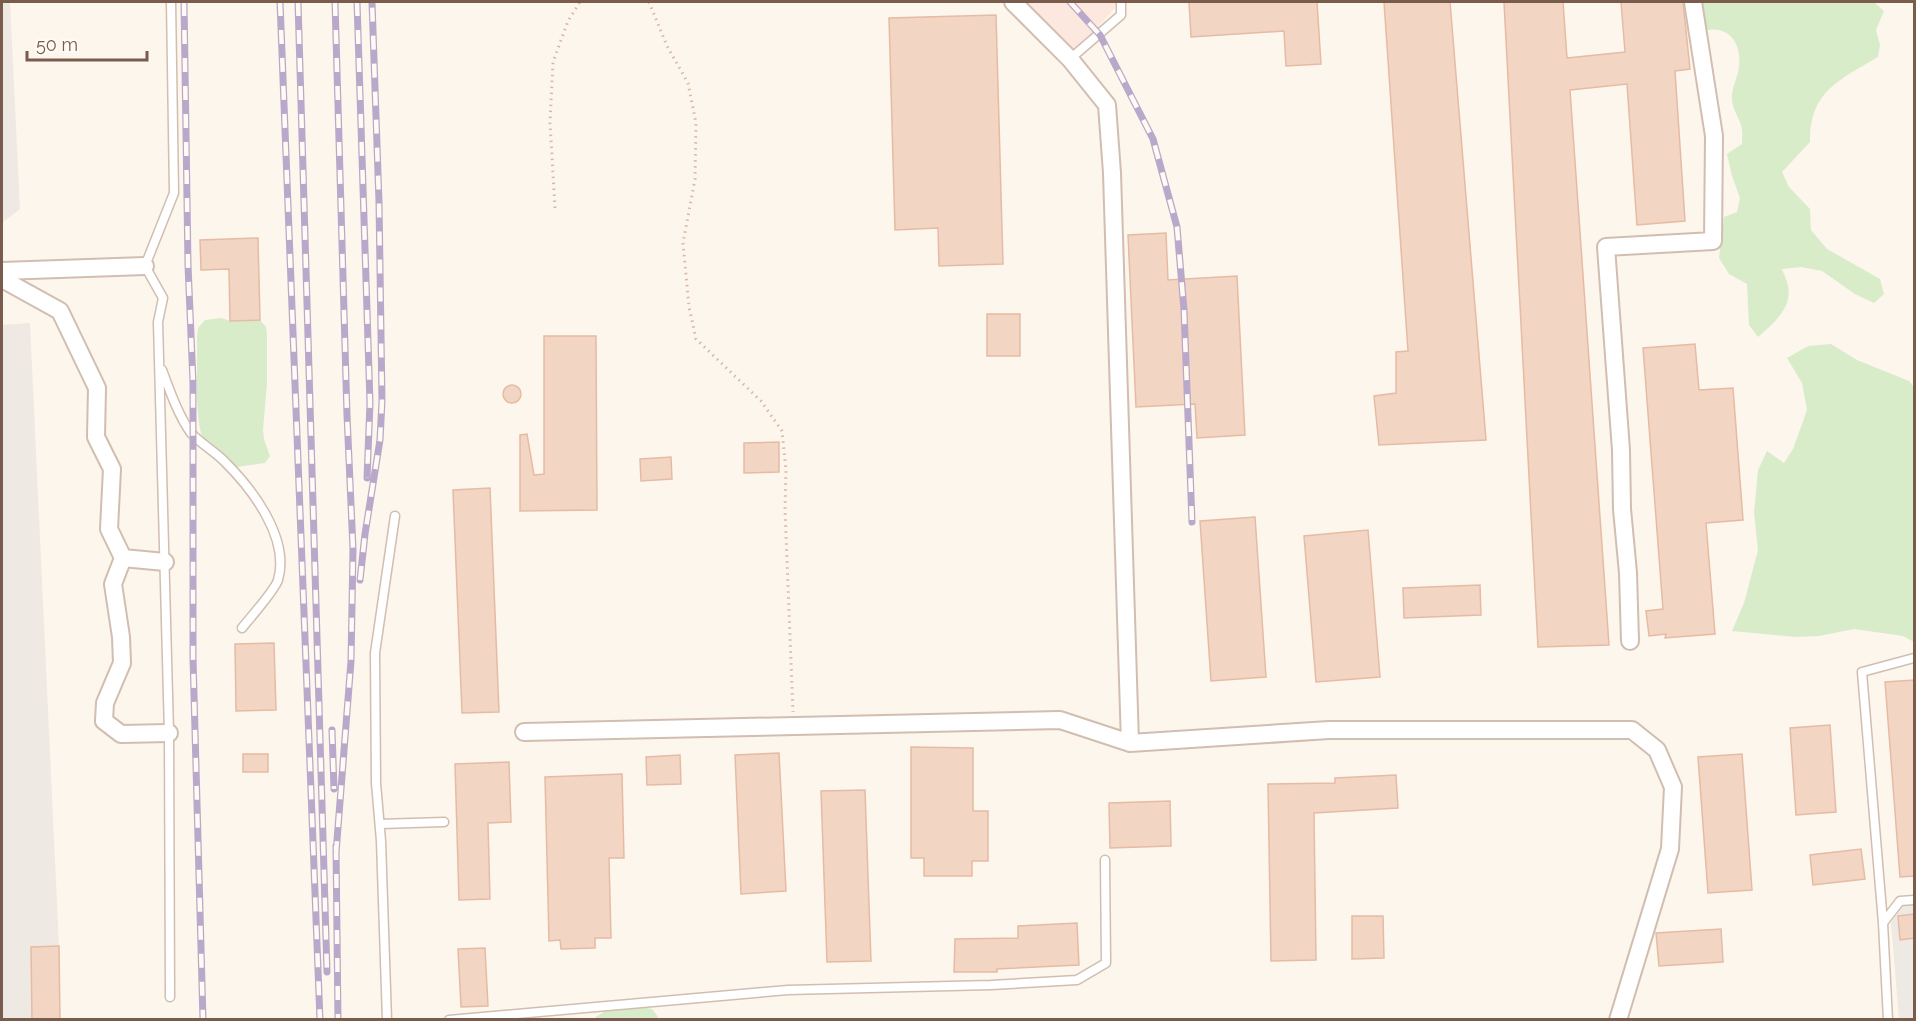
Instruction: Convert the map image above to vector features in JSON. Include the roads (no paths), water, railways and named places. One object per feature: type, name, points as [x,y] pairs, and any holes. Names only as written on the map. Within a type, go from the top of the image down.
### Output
[{"type":"street","points":[[1013,2],[1070,59],[1107,105],[1112,173],[1131,743]]},
{"type":"street","points":[[1630,641],[1621,450],[1606,247],[1713,241],[1714,136],[1693,2]]},
{"type":"street","points":[[2,271],[145,266]]},
{"type":"street","points":[[2,279],[60,311],[97,388],[96,437],[112,470],[109,529],[123,558],[113,584],[121,637],[122,663],[105,703],[104,721],[121,734],[169,733]]},
{"type":"street","points":[[123,558],[165,562]]},
{"type":"street","points":[[524,732],[1060,720],[1131,743],[1329,730],[1632,730],[1658,750],[1673,787],[1673,797],[1670,849],[1618,1020]]},
{"type":"lane","points":[[170,997],[169,733],[158,322],[163,298],[145,266],[174,193],[171,2]]},
{"type":"lane","points":[[1070,59],[1120,15],[1122,2]]},
{"type":"lane","points":[[159,363],[172,397],[192,433],[226,463],[239,478],[259,502],[273,530],[280,555],[278,581],[242,628]]},
{"type":"lane","points":[[387,1020],[380,824],[376,783],[375,653],[395,516]]},
{"type":"lane","points":[[1888,1020],[1883,923],[1862,672],[1914,658]]},
{"type":"lane","points":[[380,824],[444,822]]},
{"type":"lane","points":[[449,1020],[788,990],[991,986],[1077,980],[1106,963],[1105,860]]},
{"type":"lane","points":[[1883,923],[1900,900],[1914,900]]},
{"type":"railway","points":[[184,2],[188,265],[193,382],[193,658],[203,1020]]},
{"type":"railway","points":[[280,2],[320,1020]]},
{"type":"railway","points":[[298,2],[327,972]]},
{"type":"railway","points":[[335,2],[353,549],[351,661],[336,853]]},
{"type":"railway","points":[[357,2],[370,403],[367,478]]},
{"type":"railway","points":[[360,580],[380,440],[382,401],[379,202],[372,2]]},
{"type":"railway","points":[[1070,2],[1100,35],[1153,139],[1177,227],[1184,310],[1192,522]]},
{"type":"railway","points":[[332,730],[334,789]]},
{"type":"railway","points":[[336,846],[338,1020]]}]
